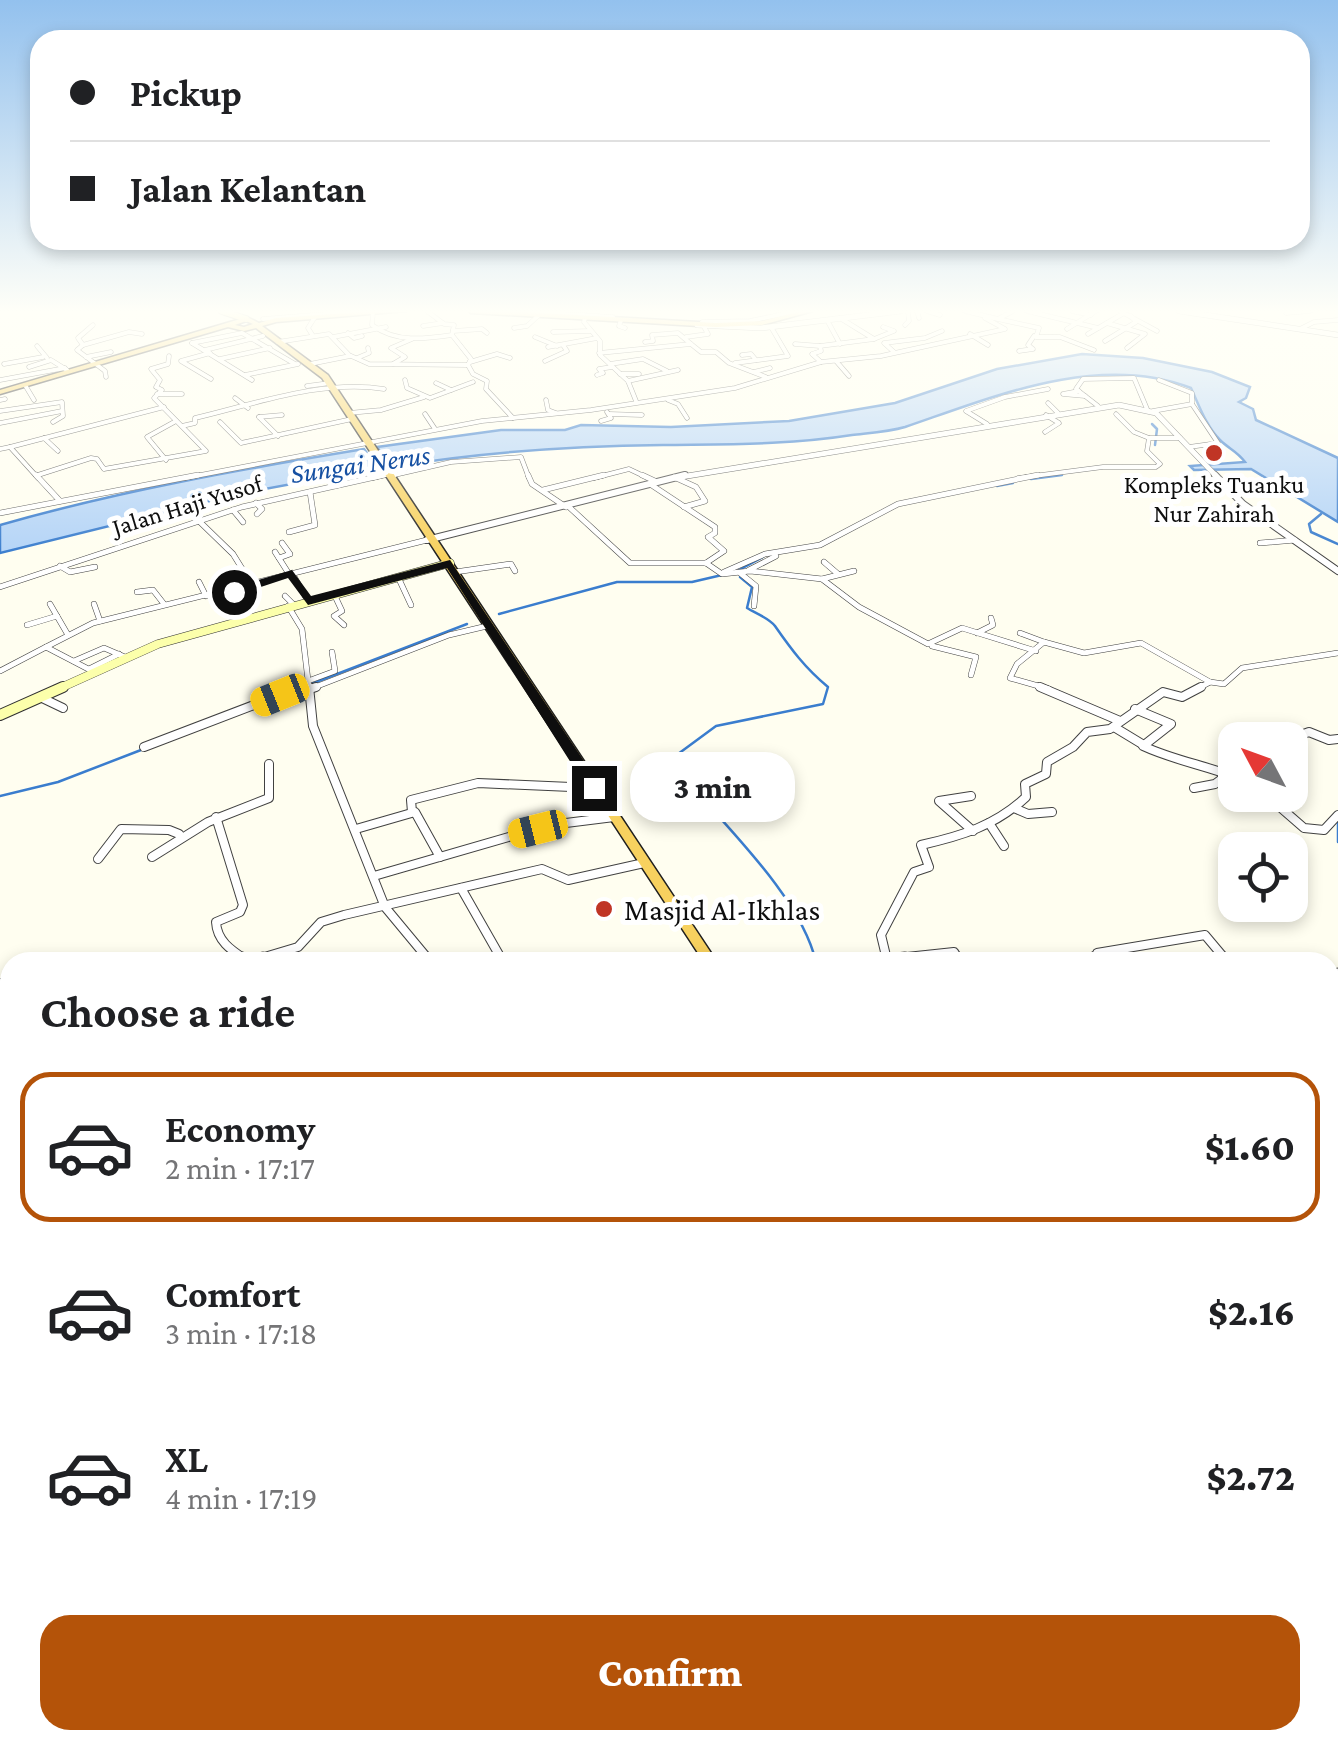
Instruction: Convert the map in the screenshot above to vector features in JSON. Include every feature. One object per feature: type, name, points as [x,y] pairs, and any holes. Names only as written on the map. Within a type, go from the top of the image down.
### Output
[{"type":"highway","points":[[335,393],[703,952]]},
{"type":"main road","points":[[0,715],[122,656],[308,601],[449,567]]},
{"type":"street","points":[[31,393],[36,400]]},
{"type":"street","points":[[182,426],[195,423],[194,418],[310,393]]},
{"type":"street","points":[[416,393],[424,397]]},
{"type":"street","points":[[220,422],[239,443],[442,393]]},
{"type":"street","points":[[489,393],[513,418]]},
{"type":"street","points":[[633,393],[636,400]]},
{"type":"street","points":[[607,411],[636,400],[696,393]]},
{"type":"street","points":[[988,424],[966,411],[1005,397],[1032,393]]},
{"type":"street","points":[[1081,393],[1098,406]]},
{"type":"street","points":[[1141,393],[1150,410],[1242,504],[1338,570]]},
{"type":"street","points":[[1188,446],[1218,444],[1192,404],[1191,393]]},
{"type":"street","points":[[104,469],[206,451],[154,398],[157,394],[182,394]]},
{"type":"street","points":[[235,398],[248,408]]},
{"type":"street","points":[[664,399],[678,404],[687,418]]},
{"type":"street","points":[[0,411],[36,400],[62,402],[63,416],[53,422]]},
{"type":"street","points":[[546,400],[548,410],[556,413]]},
{"type":"street","points":[[1048,404],[1058,413]]},
{"type":"street","points":[[0,670],[100,621],[674,477],[1098,406],[1150,410],[1192,404]]},
{"type":"street","points":[[0,450],[164,406]]},
{"type":"street","points":[[0,422],[62,411]]},
{"type":"street","points":[[601,420],[611,418],[607,411]]},
{"type":"street","points":[[0,512],[435,429],[556,413],[607,411],[642,415]]},
{"type":"street","points":[[424,414],[435,429]]},
{"type":"street","points":[[1116,414],[1134,432],[1154,438],[1180,438]]},
{"type":"street","points":[[278,436],[258,417],[282,415]]},
{"type":"street","points":[[1045,432],[1059,423],[1046,415]]},
{"type":"street","points":[[166,460],[147,437],[176,420]]},
{"type":"street","points":[[44,438],[58,451]]},
{"type":"street","points":[[725,574],[765,554],[820,545],[898,504],[1015,478],[1096,467],[1156,467],[1160,464],[1147,452],[1154,438]]},
{"type":"street","points":[[10,447],[60,501]]},
{"type":"street","name":"Jalan Haji Yusof","points":[[0,586],[256,503],[451,462],[521,457],[532,484],[543,490]]},
{"type":"street","points":[[38,476],[93,458],[104,469],[107,482]]},
{"type":"street","points":[[543,490],[629,469],[715,527],[715,533],[708,537],[724,552],[706,563]]},
{"type":"street","points":[[674,477],[696,487],[706,501],[684,507]]},
{"type":"street","points":[[543,490],[567,506],[628,562],[706,563],[756,586],[754,606]]},
{"type":"street","points":[[289,532],[315,525],[310,492]]},
{"type":"street","points":[[256,503],[262,509],[258,514]]},
{"type":"street","points":[[233,510],[243,522]]},
{"type":"street","points":[[200,522],[233,554],[251,583]]},
{"type":"street","points":[[1260,543],[1295,540]]},
{"type":"street","points":[[282,543],[290,554],[277,555],[308,601]]},
{"type":"street","points":[[725,574],[817,550]]},
{"type":"street","points":[[824,562],[838,574]]},
{"type":"street","points":[[1328,564],[1338,562]]},
{"type":"street","points":[[449,567],[510,564],[515,571]]},
{"type":"street","points":[[60,566],[70,572],[95,567]]},
{"type":"street","points":[[749,570],[766,575],[788,573],[807,582],[854,570]]},
{"type":"street","points":[[398,577],[412,605]]},
{"type":"street","points":[[822,579],[852,598],[858,607],[930,645],[976,657],[970,675]]},
{"type":"street","points":[[198,582],[206,596]]},
{"type":"street","points":[[138,592],[153,590],[164,604]]},
{"type":"street","points":[[231,590],[244,604]]},
{"type":"street","points":[[334,594],[342,611],[334,616],[344,625]]},
{"type":"street","points":[[285,596],[302,630],[314,726],[385,907],[397,927],[418,940],[425,952]]},
{"type":"street","points":[[50,604],[68,635]]},
{"type":"street","points":[[94,604],[100,621]]},
{"type":"street","points":[[26,625],[57,616]]},
{"type":"street","points":[[977,632],[993,625],[991,618]]},
{"type":"street","points":[[144,747],[461,631],[488,626]]},
{"type":"street","points":[[930,645],[958,628],[1036,651]]},
{"type":"street","points":[[1020,633],[1084,653],[1141,644],[1210,682],[1224,684],[1242,668],[1338,653]]},
{"type":"street","points":[[1044,642],[1017,664],[1010,679],[1060,692],[1172,759],[1190,759],[1218,771]]},
{"type":"street","points":[[46,648],[91,670]]},
{"type":"street","points":[[74,662],[102,648],[122,656]]},
{"type":"street","points":[[309,685],[335,671],[332,652]]},
{"type":"street","points":[[883,952],[878,935],[914,872],[929,867],[922,845],[973,831],[1014,808],[1026,797],[1025,784],[1048,772],[1047,762],[1073,748],[1088,732],[1117,724],[1163,692],[1182,696],[1210,682]]},
{"type":"street","points":[[40,697],[63,708]]},
{"type":"street","points":[[1135,709],[1170,724],[1142,744]]},
{"type":"street","points":[[1308,732],[1338,739]]},
{"type":"street","points":[[152,857],[180,834],[269,798],[270,764]]},
{"type":"street","points":[[1194,788],[1218,782]]},
{"type":"street","points":[[412,812],[409,804],[413,799],[478,783],[594,788]]},
{"type":"street","points":[[970,796],[939,802],[973,831]]},
{"type":"street","points":[[1014,808],[1028,814],[1052,812]]},
{"type":"street","points":[[356,829],[412,812],[419,814],[440,856]]},
{"type":"street","points":[[1286,812],[1304,828],[1331,832],[1338,815]]},
{"type":"street","points":[[216,817],[243,906],[240,912],[216,922],[215,929],[223,943],[235,952]]},
{"type":"street","points":[[374,876],[550,824],[614,817]]},
{"type":"street","points":[[989,823],[1004,846]]},
{"type":"street","points":[[98,859],[121,829],[169,830],[180,834]]},
{"type":"street","points":[[281,952],[298,947],[321,922],[542,869],[568,880],[644,862]]},
{"type":"street","points":[[461,888],[497,952]]},
{"type":"street","points":[[1103,952],[1196,935],[1213,940],[1221,952]]},
{"type":"water","points":[[926,393],[1008,393],[899,429],[805,441],[560,448],[391,467],[377,447],[501,430],[789,421],[895,403]]},
{"type":"water","points":[[1193,393],[1248,393],[1239,402],[1253,409],[1256,420],[1338,458],[1338,522],[1251,469],[1194,470],[1190,466],[1245,462],[1223,443]]},
{"type":"water","name":"Sungai Nerus","points":[[364,449],[378,468],[243,493],[0,553],[0,525],[181,482]]},
{"type":"waterway","points":[[1152,424],[1157,429],[1155,445]]},
{"type":"waterway","points":[[1031,479],[1062,475]]},
{"type":"waterway","points":[[997,486],[1013,483]]},
{"type":"waterway","points":[[1321,514],[1309,524],[1311,532],[1338,544]]},
{"type":"waterway","points":[[739,570],[763,557]]},
{"type":"waterway","points":[[499,614],[617,582],[692,582],[722,575]]},
{"type":"waterway","points":[[740,577],[752,587],[747,608],[772,623],[828,687],[823,704],[716,726],[678,754],[682,775],[778,888],[813,952]]},
{"type":"waterway","points":[[311,684],[467,624]]},
{"type":"waterway","points":[[0,796],[58,782],[141,750]]},
{"type":"waterway","points":[[1338,823],[1338,842]]},
{"type":"place","name":"Kompleks Tuanku Nur Zahirah","points":[[1214,453]]},
{"type":"place","name":"Masjid Al-Ikhlas","points":[[604,909]]},
{"type":"route","points":[[234,592],[231,590],[292,573],[308,601],[450,564],[594,788]]}]
